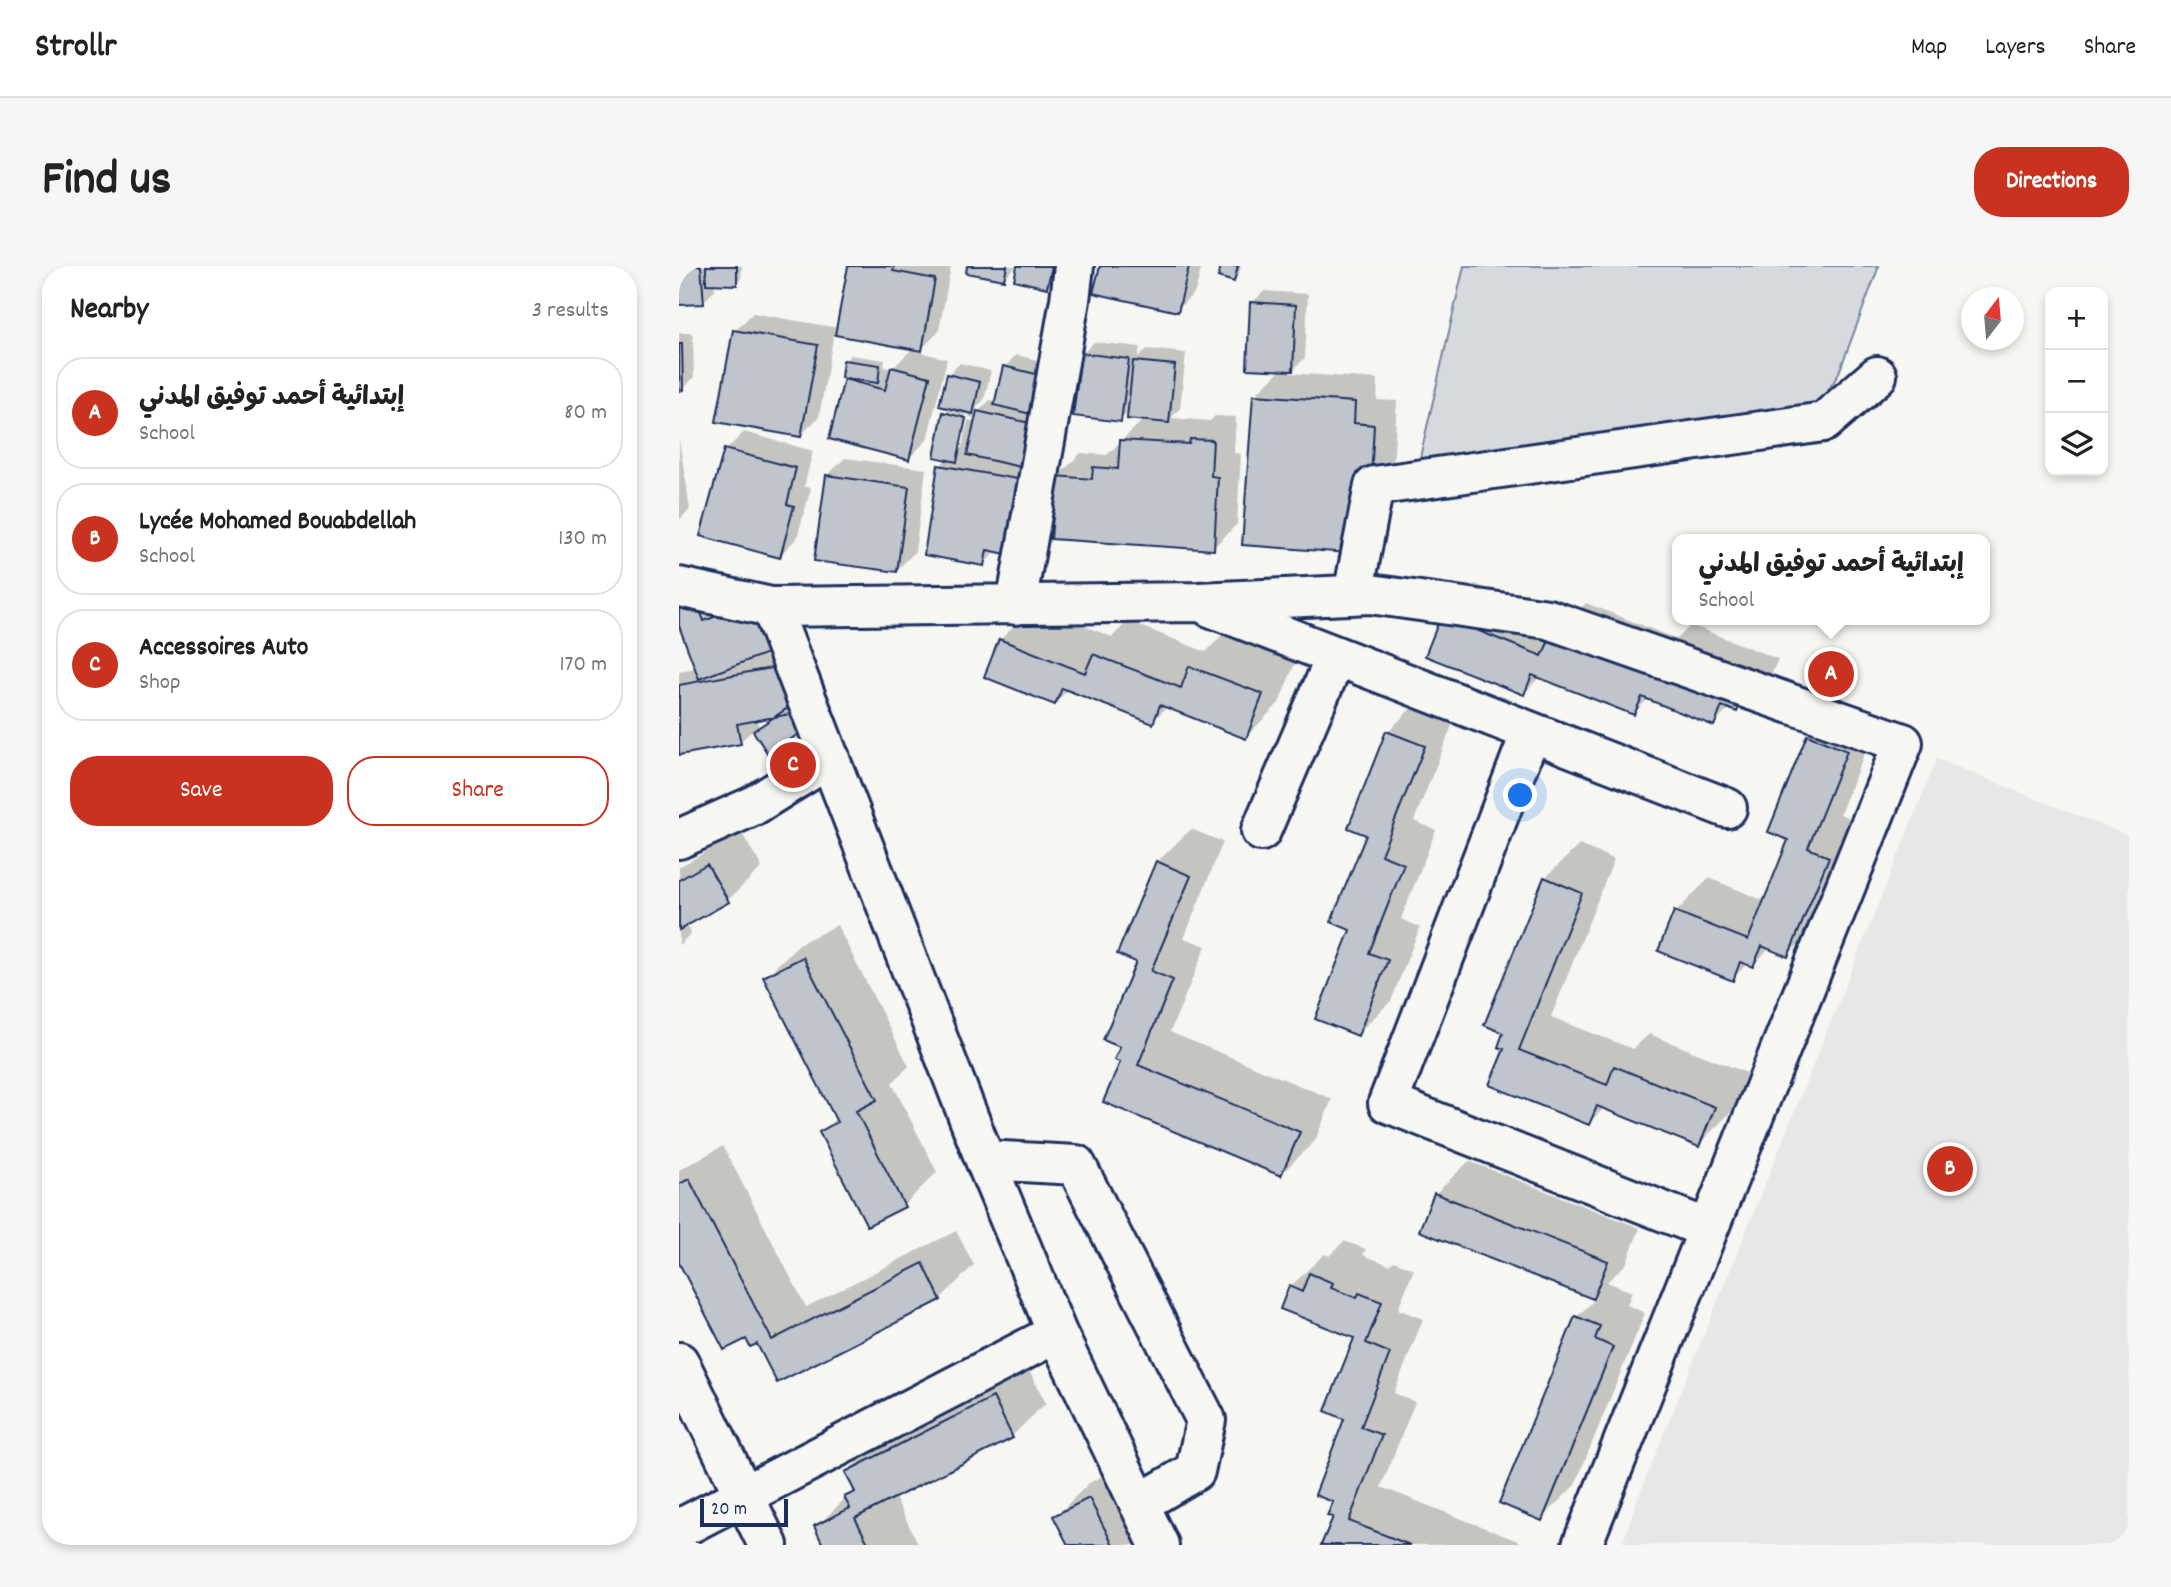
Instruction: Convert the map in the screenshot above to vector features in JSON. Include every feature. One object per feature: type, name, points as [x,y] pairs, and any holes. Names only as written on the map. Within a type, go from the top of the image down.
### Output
[{"type":"street","points":[[1016,605],[1074,266]]},
{"type":"street","points":[[1353,595],[1374,486],[1824,422],[1877,376]]},
{"type":"street","points":[[679,587],[771,607],[1198,602],[1370,594],[1548,619],[1903,743],[1582,1545]]},
{"type":"street","points":[[1198,602],[1727,808]]},
{"type":"street","points":[[771,607],[985,1160],[1056,1333],[1159,1545]]},
{"type":"street","points":[[1261,831],[1336,656]]},
{"type":"street","points":[[1531,732],[1388,1103],[1708,1228]]},
{"type":"street","points":[[679,839],[753,806],[829,758]]},
{"type":"street","points":[[985,1160],[1076,1165],[1206,1420],[1195,1471],[1139,1504]]},
{"type":"street","points":[[679,1529],[1056,1333]]},
{"type":"street","points":[[679,1362],[768,1545]]},
{"type":"shaded area","points":[[1464,266],[1879,266],[1838,375],[1799,435],[1413,488]]},
{"type":"shaded area","points":[[1937,759],[2129,836],[2129,1545],[1622,1545],[1636,1503]]},
{"type":"building","points":[[679,266],[701,266],[704,304],[679,305]]},
{"type":"building","points":[[706,266],[737,266],[737,285],[706,284]]},
{"type":"building","points":[[848,266],[894,266],[893,271],[935,279],[922,351],[835,335]]},
{"type":"building","points":[[967,266],[1007,266],[1004,280],[966,273]]},
{"type":"building","points":[[1017,266],[1052,266],[1047,288],[1014,280]]},
{"type":"building","points":[[1100,266],[1189,266],[1178,312],[1093,293]]},
{"type":"building","points":[[1221,266],[1238,266],[1234,282],[1218,277]]},
{"type":"building","points":[[1250,302],[1296,305],[1293,371],[1247,369]]},
{"type":"building","points":[[733,330],[818,345],[801,437],[716,422]]},
{"type":"building","points":[[679,344],[682,344],[683,390],[679,391]]},
{"type":"building","points":[[1081,353],[1129,359],[1121,422],[1073,416]]},
{"type":"building","points":[[843,360],[880,365],[878,383],[841,378]]},
{"type":"building","points":[[1133,361],[1175,365],[1169,423],[1127,419]]},
{"type":"building","points":[[1003,366],[1040,375],[1031,414],[994,405]]},
{"type":"building","points":[[891,367],[930,377],[909,460],[829,439],[844,379],[885,390]]},
{"type":"building","points":[[947,374],[980,382],[973,414],[939,406]]},
{"type":"building","points":[[1253,395],[1355,402],[1354,423],[1374,425],[1370,496],[1352,495],[1348,553],[1242,545]]},
{"type":"building","points":[[977,411],[1034,424],[1025,468],[967,455]]},
{"type":"building","points":[[943,412],[966,418],[957,462],[934,457]]},
{"type":"building","points":[[1190,439],[1213,440],[1211,476],[1218,477],[1214,550],[1051,539],[1056,476],[1092,479],[1093,467],[1118,469],[1120,440],[1189,444]]},
{"type":"building","points":[[724,449],[796,468],[787,504],[794,506],[780,558],[700,536]]},
{"type":"building","points":[[938,465],[1023,480],[1011,555],[987,550],[984,566],[924,555]]},
{"type":"building","points":[[826,475],[909,487],[897,572],[814,561]]},
{"type":"building","points":[[694,594],[704,621],[751,603],[770,652],[699,679],[679,626],[679,599]]},
{"type":"building","points":[[1441,616],[1542,656],[1551,636],[1649,675],[1656,657],[1745,692],[1737,712],[1722,706],[1714,726],[1642,697],[1634,715],[1532,675],[1524,695],[1425,656]]},
{"type":"building","points":[[999,639],[1085,673],[1093,654],[1181,688],[1189,666],[1263,694],[1246,739],[1160,705],[1153,724],[1062,688],[1055,705],[984,677]]},
{"type":"building","points":[[782,666],[791,714],[737,724],[741,744],[679,755],[679,685]]},
{"type":"building","points":[[788,708],[803,731],[768,754],[753,731]]},
{"type":"building","points":[[1386,731],[1425,746],[1381,855],[1404,864],[1369,953],[1388,960],[1358,1036],[1315,1019],[1350,930],[1331,922],[1366,835],[1348,828]]},
{"type":"building","points":[[1807,735],[1847,751],[1808,848],[1829,857],[1788,957],[1762,946],[1753,967],[1740,962],[1733,981],[1658,951],[1674,911],[1748,940],[1788,840],[1768,832]]},
{"type":"building","points":[[1156,861],[1191,876],[1151,971],[1173,980],[1138,1065],[1300,1132],[1281,1176],[1103,1102],[1120,1062],[1114,1060],[1120,1047],[1103,1040],[1136,962],[1117,954]]},
{"type":"building","points":[[707,864],[729,902],[679,930],[679,880]]},
{"type":"building","points":[[1544,877],[1582,893],[1519,1050],[1607,1085],[1614,1066],[1715,1107],[1699,1147],[1597,1106],[1589,1125],[1489,1085],[1504,1049],[1498,1047],[1503,1033],[1484,1025]]},
{"type":"building","points":[[803,957],[877,1100],[856,1111],[905,1207],[867,1226],[819,1132],[837,1122],[763,977]]},
{"type":"building","points":[[689,1179],[772,1340],[923,1263],[941,1300],[777,1383],[757,1344],[750,1347],[746,1339],[724,1350],[679,1263],[679,1184]]},
{"type":"building","points":[[1434,1193],[1608,1261],[1593,1299],[1419,1231]]},
{"type":"building","points":[[1309,1273],[1333,1283],[1331,1288],[1357,1298],[1359,1293],[1382,1302],[1366,1343],[1390,1353],[1361,1427],[1382,1435],[1349,1521],[1410,1545],[1321,1545],[1333,1517],[1327,1516],[1333,1502],[1315,1495],[1344,1419],[1325,1411],[1354,1338],[1280,1309],[1289,1286],[1302,1292]]},
{"type":"building","points":[[1575,1316],[1600,1326],[1595,1339],[1613,1347],[1542,1521],[1499,1503]]},
{"type":"building","points":[[993,1397],[1013,1438],[855,1518],[869,1545],[823,1545],[814,1526],[850,1508],[844,1497],[855,1492],[845,1472]]},
{"type":"building","points":[[1089,1498],[1113,1545],[1068,1545],[1053,1516]]},
{"type":"place","name":"إبتدائية أحمد توفيق المدني","points":[[1831,674]]},
{"type":"place","name":"Accessoires Auto","points":[[793,765]]},
{"type":"place","name":"Lycée Mohamed Bouabdellah","points":[[1950,1169]]}]
